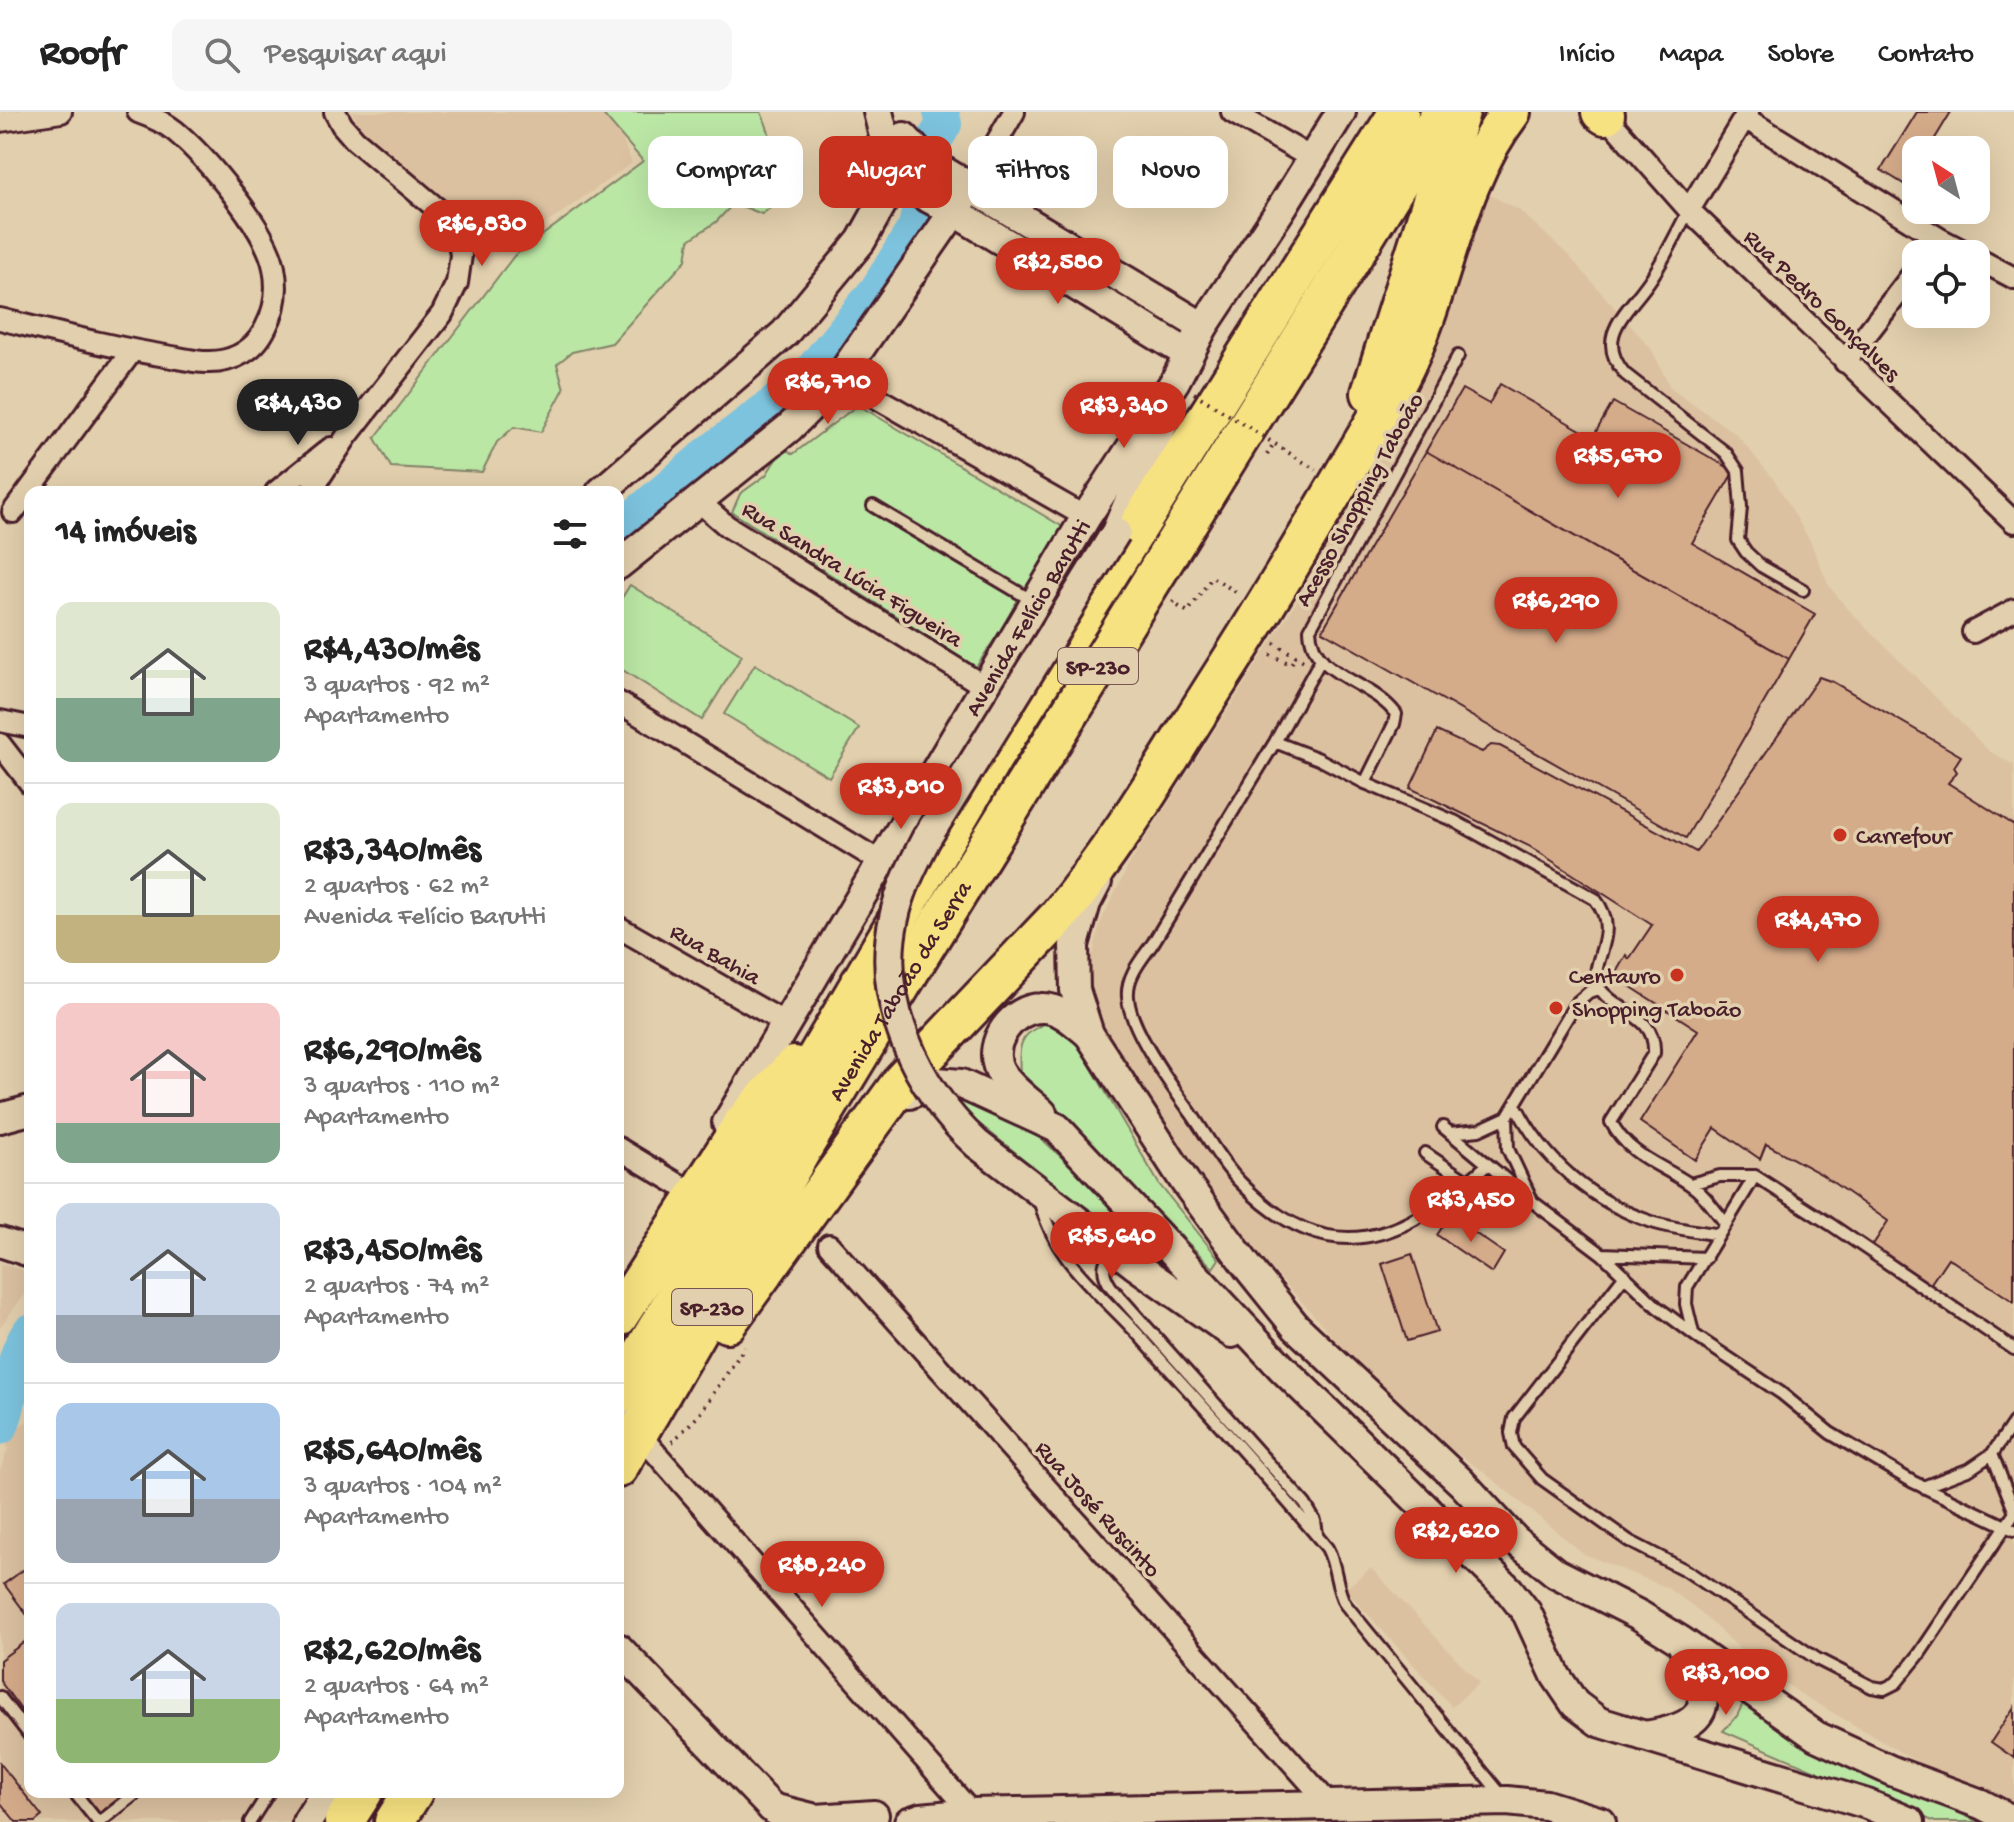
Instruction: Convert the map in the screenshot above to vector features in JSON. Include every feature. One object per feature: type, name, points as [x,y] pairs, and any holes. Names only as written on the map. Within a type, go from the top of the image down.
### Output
[{"type":"highway","name":"Avenida Taboão da Serra","points":[[624,1385],[992,759],[1399,112]]},
{"type":"highway","name":"Avenida Taboão da Serra","points":[[624,1458],[886,1010],[1442,112]]},
{"type":"highway","points":[[665,1390],[701,1357],[720,1333],[903,1080],[1080,891],[1128,822],[1291,566],[1330,473],[1354,437],[1373,388],[1460,112]]},
{"type":"highway","points":[[1330,473],[1384,410],[1408,360],[1461,207],[1482,160],[1511,112]]},
{"type":"highway","points":[[624,1308],[744,1122],[838,1021]]},
{"type":"highway","points":[[344,1822],[359,1798]]},
{"type":"highway","points":[[394,1822],[409,1798]]},
{"type":"main road","points":[[878,112],[894,136]]},
{"type":"main road","points":[[886,112],[898,136]]},
{"type":"main road","name":"Avenida Felício Barutti","points":[[624,1282],[686,1189],[787,1024],[1086,517],[1185,387],[1188,354],[1203,327],[1341,112]]},
{"type":"main road","points":[[952,193],[1092,297],[1188,354]]},
{"type":"main road","points":[[958,197],[1109,269],[1203,327]]},
{"type":"main road","points":[[624,560],[789,428],[840,377],[958,197]]},
{"type":"main road","points":[[608,486],[785,333],[861,241],[884,208]]},
{"type":"main road","points":[[1092,297],[1103,295],[1110,289],[1112,280],[1109,269]]},
{"type":"main road","points":[[1120,313],[1118,304],[1121,295],[1136,286]]},
{"type":"main road","points":[[1185,387],[1163,427],[1116,532],[926,839],[903,885],[893,921],[890,969],[894,1005],[916,1064],[941,1107],[977,1144],[1113,1248],[1282,1368]]},
{"type":"main road","points":[[1128,822],[1086,903],[1074,945],[1075,990],[1089,1034],[1185,1182],[1296,1327],[1462,1483],[1515,1540],[1556,1573],[1592,1594],[1639,1615],[1681,1641],[1816,1736],[1892,1771],[1981,1804],[2014,1821]]},
{"type":"main road","points":[[1089,1034],[1062,1012],[1041,1007],[1019,1014],[1005,1026],[997,1045],[996,1062],[1001,1074],[1057,1128],[1282,1368],[1509,1590],[1527,1613],[1556,1676],[1575,1704],[1599,1722],[1867,1804],[1910,1822]]},
{"type":"main road","points":[[876,1119],[894,1103],[923,1086],[937,1082],[961,1084],[1057,1128]]},
{"type":"main road","points":[[0,1118],[24,1112]]},
{"type":"main road","points":[[0,1242],[24,1250]]},
{"type":"main road","points":[[1643,1736],[1669,1732],[1689,1722],[1700,1712],[1705,1698],[1703,1685],[1681,1641]]},
{"type":"main road","points":[[624,1654],[780,1815],[816,1819],[903,1814],[915,1820],[972,1813],[1257,1815],[1331,1806],[1510,1812],[1546,1805],[1601,1822]]},
{"type":"main road","points":[[307,1822],[322,1798]]},
{"type":"street","points":[[0,121],[61,112]]},
{"type":"street","points":[[0,319],[132,351],[204,363],[241,355],[253,347],[262,335],[276,297],[274,265],[256,225],[193,147],[155,118],[138,112]]},
{"type":"street","points":[[314,486],[347,436],[442,314],[457,283],[461,255],[458,236],[448,218],[355,140],[335,112]]},
{"type":"street","points":[[958,197],[1014,112]]},
{"type":"street","points":[[1232,112],[1313,159]]},
{"type":"street","name":"Rua Pedro Gonçalves","points":[[1603,113],[1689,210],[2014,522]]},
{"type":"street","points":[[1689,210],[1746,115],[1925,240]]},
{"type":"street","points":[[1990,265],[2014,278]]},
{"type":"street","points":[[1845,362],[1902,288]]},
{"type":"street","points":[[34,486],[132,351]]},
{"type":"street","points":[[840,377],[1086,517]]},
{"type":"street","points":[[284,486],[347,436]]},
{"type":"street","name":"Rua Sandra Lúcia Figueira","points":[[697,500],[727,526],[984,686]]},
{"type":"street","points":[[1973,632],[2014,610]]},
{"type":"street","points":[[624,706],[881,862]]},
{"type":"street","points":[[0,721],[24,726]]},
{"type":"street","points":[[0,744],[24,775]]},
{"type":"street","name":"Rua Bahia","points":[[624,930],[787,1024]]},
{"type":"street","points":[[624,1152],[686,1189]]},
{"type":"street","name":"Rua José Ruscinto","points":[[829,1245],[1331,1806]]},
{"type":"street","points":[[642,1428],[972,1813]]},
{"type":"lane","points":[[1689,210],[1654,276],[1618,320],[1612,345],[1615,362],[1625,374],[1726,453],[1738,471],[1741,507],[1738,540],[1761,566],[1803,590]]},
{"type":"lane","name":"Acesso Shopping Taboão","points":[[1320,661],[1310,645],[1310,629],[1458,356]]},
{"type":"lane","points":[[873,506],[1035,602]]},
{"type":"lane","points":[[1365,783],[1396,714],[1362,685],[1320,661],[1275,742],[1134,970],[1127,993],[1131,1015],[1174,1090],[1238,1180],[1272,1213],[1295,1226],[1331,1239],[1369,1237],[1399,1228],[1431,1211],[1487,1165]]},
{"type":"lane","points":[[1275,742],[1454,821],[1595,899],[1607,917],[1608,926],[1597,979],[1600,988],[1645,1023],[1655,1041],[1654,1053],[1611,1122],[1619,1139],[1638,1154],[1690,1184],[1726,1224]]},
{"type":"lane","points":[[1533,1202],[1508,1149],[1507,1117],[1576,1003],[1589,992],[1600,988]]},
{"type":"lane","points":[[1515,1104],[1551,1160],[1571,1178],[1622,1209],[1653,1222],[1719,1235]]},
{"type":"lane","points":[[1507,1117],[1479,1130],[1447,1130],[1533,1202],[1602,1254],[1657,1307],[1781,1393],[1830,1433],[1923,1487],[2011,1528]]},
{"type":"lane","points":[[1425,1153],[1468,1182]]},
{"type":"lane","points":[[1690,1184],[1720,1176],[1755,1176],[2014,1349]]},
{"type":"lane","points":[[1693,1333],[1685,1295],[1687,1287],[1755,1176]]},
{"type":"lane","points":[[1036,1189],[1046,1225],[1072,1268],[1129,1324],[1317,1536],[1333,1558],[1339,1592],[1345,1604],[1510,1812]]},
{"type":"lane","points":[[1113,1248],[1103,1266],[1104,1277],[1111,1287],[1305,1504],[1315,1521],[1317,1536]]},
{"type":"lane","points":[[1602,1254],[1706,1258]]},
{"type":"lane","points":[[1625,1275],[1514,1418],[1511,1433],[1514,1447],[1542,1479],[1611,1530],[1687,1571],[1817,1659],[1872,1687],[1884,1689],[1896,1683],[2011,1528],[2014,1512],[1992,1454]]},
{"type":"lane","points":[[1923,1487],[1970,1469],[1992,1454],[2014,1422]]},
{"type":"lane","points":[[2005,1438],[2014,1447]]},
{"type":"lane","points":[[0,1697],[24,1728]]},
{"type":"lane","points":[[79,1798],[99,1822],[130,1798]]},
{"type":"lane","points":[[250,1822],[265,1798]]},
{"type":"path","points":[[1185,387],[1330,473]]},
{"type":"path","points":[[1181,591],[1173,603],[1188,612],[1212,577],[1240,596]]},
{"type":"path","points":[[642,1428],[698,1416]]},
{"type":"shaded area","points":[[352,112],[611,112],[632,163],[513,247],[467,227],[369,145]]},
{"type":"shaded area","name":"Shopping Taboão","points":[[1484,192],[1519,210],[1568,255],[1652,350],[1670,387],[1737,435],[1775,481],[1810,541],[1829,586],[1846,607],[1989,751],[2014,765],[2014,1805],[1933,1771],[1801,1694],[1757,1664],[1693,1606],[1666,1587],[1584,1554],[1485,1473],[1439,1441],[1355,1361],[1237,1230],[1173,1138],[1103,1025],[1092,991],[1092,959],[1100,923],[1130,863],[1299,598],[1412,392]]},
{"type":"shaded area","points":[[0,1264],[24,1270],[24,1295],[0,1327]]},
{"type":"shaded area","points":[[24,1423],[24,1798],[310,1798],[295,1822],[0,1822],[0,1470],[8,1449],[4,1437]]},
{"type":"shaded area","points":[[1371,1568],[1479,1683],[1452,1707],[1345,1589]]},
{"type":"green space","points":[[601,112],[761,112],[770,136],[648,136],[648,208],[729,208],[716,222],[689,240],[686,260],[612,343],[572,352],[557,364],[564,389],[541,432],[514,427],[497,442],[482,472],[391,467],[375,438],[514,256],[643,161]]},
{"type":"green space","points":[[747,208],[770,208],[762,214]]},
{"type":"green space","points":[[858,405],[1068,530],[976,667],[732,512],[740,494],[766,475],[783,448],[793,454]]},
{"type":"green space","points":[[630,585],[742,655],[702,720],[624,671],[624,594]]},
{"type":"green space","points":[[755,664],[859,728],[829,777],[724,714]]},
{"type":"green space","points":[[1053,1019],[1076,1041],[1159,1184],[1219,1259],[1213,1268],[1020,1074],[1020,1052],[1024,1039],[1034,1029]]},
{"type":"green space","points":[[954,1096],[1001,1115],[1044,1141],[1197,1285],[1070,1196],[958,1107]]},
{"type":"green space","points":[[1745,1699],[1872,1773],[1979,1822],[1935,1822],[1723,1731],[1737,1716]]},
{"type":"building","points":[[1917,112],[1951,112],[1936,136],[1902,136]]},
{"type":"building","points":[[1902,136],[1902,183],[1881,170]]},
{"type":"building","points":[[1500,384],[1593,437],[1613,402],[1734,471],[1692,543],[1815,614],[1789,659],[1426,451],[1462,389],[1489,404]]},
{"type":"building","points":[[1426,451],[1789,659],[1686,838],[1322,631]]},
{"type":"building","name":"Shopping Taboão","points":[[1819,677],[1833,682],[1961,756],[1954,767],[1957,772],[1948,783],[2014,825],[2014,1302],[1948,1258],[1929,1286],[1871,1248],[1888,1221],[1821,1174],[1766,1144],[1760,1159],[1715,1128],[1695,1160],[1640,1122],[1698,1030],[1614,976],[1626,955],[1629,959],[1652,925],[1529,846],[1410,788],[1437,731],[1482,752],[1491,745],[1500,746],[1696,852]]},
{"type":"building","points":[[1450,1216],[1504,1253],[1492,1273],[1437,1235]]},
{"type":"building","points":[[1412,1254],[1437,1332],[1407,1341],[1382,1264]]},
{"type":"building","points":[[24,1569],[24,1611],[4,1584]]},
{"type":"building","points":[[24,1642],[24,1714],[0,1681],[0,1660]]},
{"type":"building","points":[[2014,1707],[2014,1758],[1991,1742]]},
{"type":"building","points":[[0,1763],[24,1793],[24,1798],[28,1798],[42,1816],[35,1822],[16,1822],[0,1802]]},
{"type":"building","points":[[85,1798],[121,1798],[97,1815]]},
{"type":"waterway","points":[[624,526],[712,451],[802,383],[878,289],[916,227],[934,141],[944,124],[941,112]]},
{"type":"waterway","points":[[0,1427],[24,1341]]},
{"type":"place","name":"Carrefour","points":[[1840,835]]},
{"type":"place","name":"Centauro","points":[[1677,975]]},
{"type":"place","name":"Shopping Taboão","points":[[1556,1008]]}]
